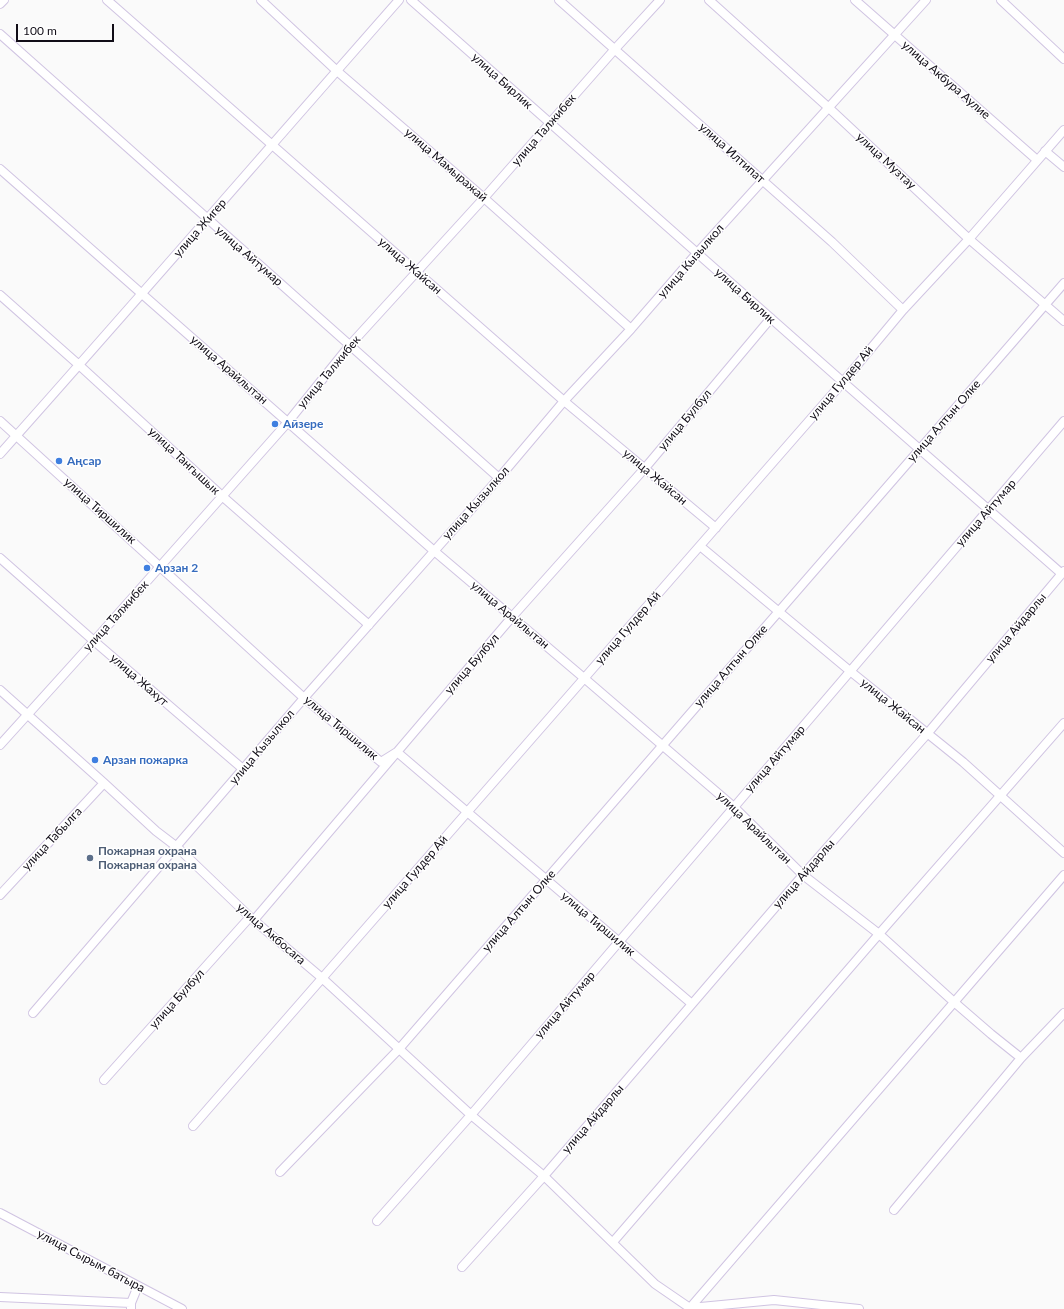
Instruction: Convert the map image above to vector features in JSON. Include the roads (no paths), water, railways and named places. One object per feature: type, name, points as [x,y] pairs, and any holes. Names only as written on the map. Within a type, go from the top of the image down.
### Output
[{"type":"street","points":[[0,4],[4,0]]},
{"type":"street","name":"улица Жайсан","points":[[107,0],[564,401],[716,528]]},
{"type":"street","name":"улица Мамыражай","points":[[261,0],[337,71],[484,198],[631,329]]},
{"type":"street","name":"улица Жигер","points":[[0,454],[143,294],[400,0]]},
{"type":"street","name":"улица Бирлик","points":[[411,0],[988,510],[1063,572]]},
{"type":"street","name":"улица Илтипат","points":[[559,0],[832,242],[903,310]]},
{"type":"street","name":"улица Талжибек","points":[[0,745],[288,422],[350,345],[418,272],[660,0]]},
{"type":"street","name":"улица Музтау","points":[[709,0],[829,108],[969,239],[1064,320]]},
{"type":"street","name":"улица Акбура Аулие","points":[[855,0],[1037,160]]},
{"type":"street","name":"улица Кызылкол","points":[[33,1013],[304,698],[499,478],[564,401],[631,329],[697,253],[926,0]]},
{"type":"street","points":[[1001,0],[1064,59]]},
{"type":"street","name":"улица Айтумар","points":[[0,34],[207,220],[499,478]]},
{"type":"street","name":"улица Гулдер Ай","points":[[193,1126],[716,528],[843,382],[903,310],[969,239],[1064,130]]},
{"type":"street","points":[[1045,151],[1064,167]]},
{"type":"street","name":"улица Арайлытан","points":[[0,168],[434,550],[734,807],[803,874],[879,934],[954,1002],[1021,1058]]},
{"type":"street","name":"улица Алтын Олке","points":[[280,1172],[398,1049],[1064,283]]},
{"type":"street","name":"улица Тангышык","points":[[0,295],[222,496],[369,625]]},
{"type":"street","name":"улица Булбул","points":[[104,1080],[252,918],[397,752],[512,617],[645,468],[770,318]]},
{"type":"street","name":"улица Тиршилик","points":[[0,421],[304,698],[381,762],[397,752],[692,1004]]},
{"type":"street","name":"улица Айтумар","points":[[377,1221],[471,1115],[1064,421]]},
{"type":"street","name":"улица Жайсан","points":[[700,546],[850,671],[963,762],[1064,854]]},
{"type":"street","name":"улица Жахут","points":[[0,558],[243,769]]},
{"type":"street","name":"улица Айдарлы","points":[[462,1267],[544,1176],[803,874],[927,734],[1063,572]]},
{"type":"street","name":"улица Акбосага","points":[[0,690],[28,713],[156,831],[177,847],[252,918],[322,978],[471,1115],[544,1176],[613,1242],[629,1261],[655,1284],[689,1308]]},
{"type":"street","points":[[613,1242],[879,934],[1064,723]]},
{"type":"street","name":"улица Табылга","points":[[0,895],[104,782]]},
{"type":"street","points":[[689,1308],[1064,875]]},
{"type":"street","points":[[894,1210],[1021,1058],[1064,1013]]},
{"type":"street","name":"улица Сырым батыра","points":[[0,1213],[182,1309]]},
{"type":"street","points":[[0,1297],[131,1306],[138,1286]]},
{"type":"street","points":[[689,1308],[774,1300],[859,1309]]},
{"type":"place","name":"Айзере","points":[[275,424]]},
{"type":"place","name":"Аңсар","points":[[59,461]]},
{"type":"place","name":"Арзан 2","points":[[147,568]]},
{"type":"place","name":"Арзан пожарка","points":[[95,760]]},
{"type":"place","name":"Пожарная охрана Пожарная охрана","points":[[90,858]]}]
